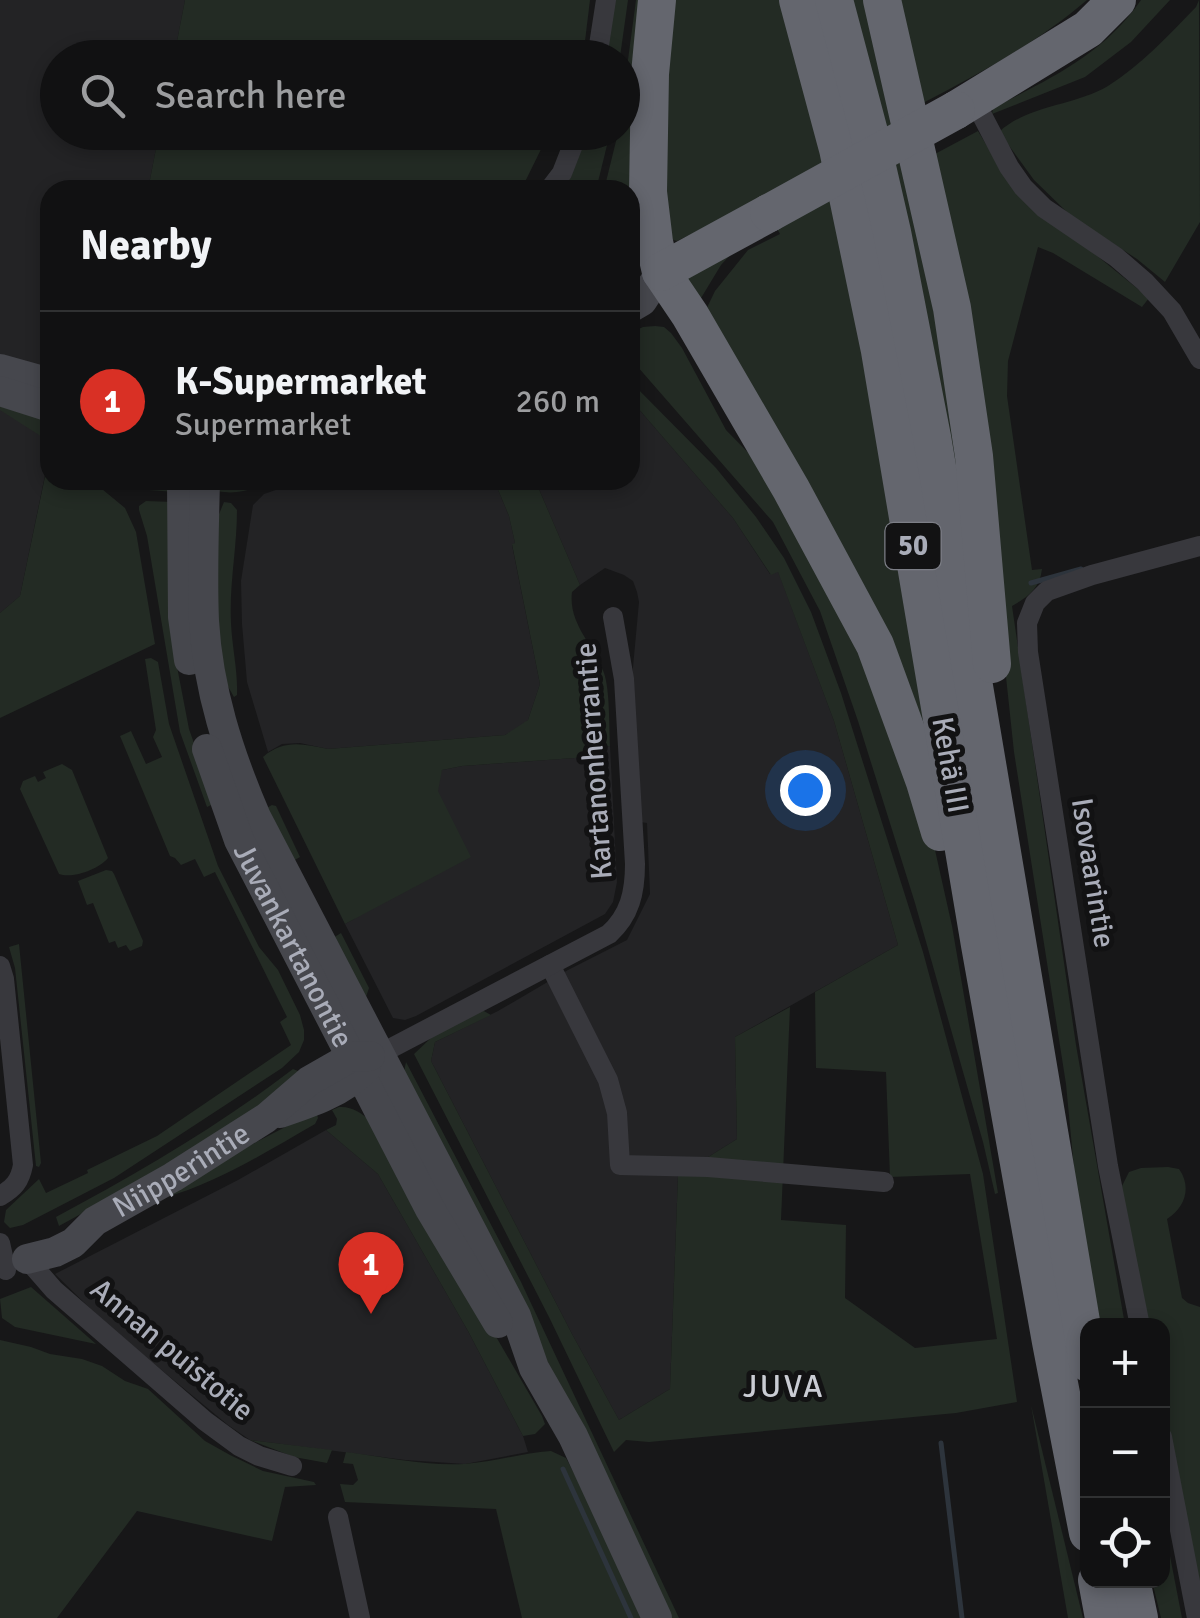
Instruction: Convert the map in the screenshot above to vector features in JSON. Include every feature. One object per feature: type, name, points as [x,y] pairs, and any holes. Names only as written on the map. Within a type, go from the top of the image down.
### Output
[{"type":"highway","points":[[646,276],[652,231],[648,192],[650,74],[657,0]]},
{"type":"highway","name":"Kehä III","points":[[798,0],[838,149],[880,350],[980,945],[1081,1498]]},
{"type":"highway","name":"Kehä III","points":[[834,0],[900,269],[932,437],[1080,1318]]},
{"type":"highway","points":[[882,0],[952,308],[974,456],[1006,784],[1005,876]]},
{"type":"highway","points":[[975,100],[1082,21],[1103,0]]},
{"type":"highway","points":[[646,276],[975,100],[1088,29],[1116,0]]},
{"type":"highway","points":[[646,276],[690,315],[792,488],[875,645],[926,782],[956,897],[980,945]]},
{"type":"highway","points":[[1098,1588],[1104,1618]]},
{"type":"highway","points":[[1133,1588],[1140,1618]]},
{"type":"main road","points":[[640,302],[646,276]]},
{"type":"main road","points":[[0,369],[40,380]]},
{"type":"main road","points":[[0,391],[40,404]]},
{"type":"main road","name":"Juvankartanontie","points":[[182,490],[183,617],[190,669],[206,747],[239,840],[363,1062],[516,1316],[534,1368],[573,1436],[657,1618]]},
{"type":"main road","name":"Juvankartanontie","points":[[205,490],[204,623],[226,740],[363,1062]]},
{"type":"main road","name":"Niipperintie","points":[[6,1262],[55,1252],[73,1243],[95,1222],[266,1118],[309,1082],[363,1062]]},
{"type":"street","points":[[600,40],[606,0]]},
{"type":"street","points":[[975,100],[1023,187],[1044,208],[1146,282],[1172,312],[1200,359]]},
{"type":"street","points":[[557,180],[571,150]]},
{"type":"street","name":"Isovaarintie","points":[[1138,1318],[1108,1166],[1028,652],[1028,623],[1035,603],[1047,591],[1200,546]]},
{"type":"street","name":"Kartanonherrantie","points":[[363,1062],[610,934],[629,909],[635,864],[624,679],[614,617]]},
{"type":"street","points":[[550,965],[608,1080],[617,1113],[620,1166],[708,1167],[884,1182]]},
{"type":"street","points":[[0,966],[23,1165],[21,1178],[0,1196]]},
{"type":"street","name":"Annan puistotie","points":[[6,1262],[54,1290],[238,1446],[292,1466]]},
{"type":"street","points":[[1170,1478],[1197,1618]]},
{"type":"street","points":[[338,1517],[360,1618]]},
{"type":"shaded area","points":[[0,0],[185,0],[177,40],[40,40],[40,150],[156,150],[150,180],[40,180],[42,490],[20,596],[0,613]]},
{"type":"shaded area","points":[[185,0],[590,0],[585,40],[177,40]]},
{"type":"shaded area","points":[[613,0],[628,0],[622,40],[607,40]]},
{"type":"shaded area","points":[[636,0],[651,0],[640,240],[640,180],[606,180],[614,150],[640,150],[640,40],[631,40]]},
{"type":"shaded area","points":[[667,0],[783,0],[847,246],[935,773],[701,320],[715,291],[748,250],[780,234],[761,200],[677,241],[670,239],[661,221]]},
{"type":"shaded area","points":[[849,0],[864,0],[933,264],[978,639]]},
{"type":"shaded area","points":[[895,0],[1087,0],[1028,44],[921,104]]},
{"type":"shaded area","points":[[1141,0],[1170,0],[1131,42],[1085,77],[992,114],[993,108],[1093,50]]},
{"type":"shaded area","points":[[1199,0],[1200,222],[1165,282],[1071,216],[1034,180],[999,132],[1023,116],[1108,86],[1154,49]]},
{"type":"shaded area","points":[[978,131],[1011,186],[1149,298],[1142,307],[1038,247],[1008,361],[1007,396],[1032,570],[1042,569],[1032,591],[1012,606],[1076,1045],[1124,1318],[1096,1318],[933,155]]},
{"type":"shaded area","points":[[156,150],[541,150],[526,180],[150,180]]},
{"type":"shaded area","points":[[577,150],[606,150],[598,180],[564,180]]},
{"type":"shaded area","points":[[743,241],[721,265],[698,303],[684,277]]},
{"type":"shaded area","points":[[643,327],[664,327],[671,333],[726,430],[771,476],[832,582],[933,841],[952,926],[998,1193],[995,1194],[915,903],[820,611],[773,522],[640,369]]},
{"type":"shaded area","points":[[640,391],[716,468],[756,517],[784,558],[811,612],[841,693],[923,952],[983,1174],[1017,1402],[956,1413],[649,1442],[626,1440],[614,1452],[414,1054],[432,1037],[482,1010],[491,1015],[435,1042],[431,1061],[619,1420],[670,1389],[678,1176],[737,1139],[735,1037],[790,1007],[781,1220],[846,1225],[845,1298],[915,1348],[997,1339],[970,1174],[890,1177],[886,1072],[816,1068],[815,992],[898,945],[834,721],[778,572],[771,575],[733,518],[640,411]]},
{"type":"shaded area","points":[[0,398],[40,415],[40,436],[0,410]]},
{"type":"shaded area","points":[[640,411],[733,518],[770,574],[778,571],[834,721],[898,945],[735,1037],[737,1139],[678,1176],[670,1389],[619,1420],[431,1061],[435,1042],[627,940],[650,894],[647,823],[640,822],[632,678],[637,592],[633,581],[605,568],[580,585],[539,490],[640,490]]},
{"type":"shaded area","points":[[42,490],[103,490],[125,508],[136,532],[155,644],[0,718],[0,613],[20,596]]},
{"type":"shaded area","points":[[276,490],[498,490],[515,543],[512,545],[540,684],[523,726],[505,735],[328,749],[282,744],[268,752],[247,682],[241,581],[253,505],[264,494]]},
{"type":"shaded area","points":[[498,490],[539,490],[580,585],[572,592],[572,604],[604,673],[610,746],[591,747],[589,757],[442,770],[438,791],[471,857],[345,924],[263,757],[278,747],[294,744],[328,749],[505,735],[528,720],[540,684],[509,516]]},
{"type":"shaded area","points":[[146,501],[174,502],[174,651],[189,729],[215,803],[207,807],[180,732],[147,536],[139,510]]},
{"type":"shaded area","points":[[224,502],[237,510],[231,609],[237,686],[234,697],[219,654],[215,524]]},
{"type":"shaded area","points":[[145,659],[158,662],[169,724],[218,866],[259,947],[278,970],[300,1015],[304,1040],[299,1052],[282,1068],[114,1178],[10,1228],[4,1222],[6,1210],[39,1179],[46,1193],[88,1173],[87,1170],[157,1136],[291,1045],[280,1022],[287,1017],[215,872],[204,877],[195,859],[181,865],[170,856],[120,736],[131,731],[146,764],[162,757],[153,737],[156,730]]},
{"type":"shaded area","points":[[610,746],[617,882],[613,902],[605,914],[416,1016],[405,1020],[393,1018],[345,924],[354,919],[442,770],[588,757],[591,747]]},
{"type":"shaded area","points":[[62,764],[72,770],[108,858],[92,869],[71,875],[59,874],[20,789],[23,781],[35,776],[38,782],[46,778],[43,772]]},
{"type":"shaded area","points":[[276,806],[300,857],[293,861],[261,811]]},
{"type":"shaded area","points":[[106,870],[114,874],[143,941],[142,946],[130,951],[126,945],[118,948],[115,941],[109,943],[93,903],[87,905],[78,881]]},
{"type":"shaded area","points":[[341,933],[369,988],[366,997],[333,938]]},
{"type":"shaded area","points":[[19,944],[39,1167],[15,968],[9,947]]},
{"type":"shaded area","points":[[406,1062],[521,1282],[679,1618],[667,1618],[403,1077]]},
{"type":"shaded area","points":[[293,1069],[302,1078],[151,1174],[59,1226],[56,1217],[178,1148]]},
{"type":"shaded area","points":[[352,1109],[371,1121],[542,1416],[545,1424],[535,1434],[523,1436],[378,1174],[326,1130],[336,1125],[332,1110]]},
{"type":"shaded area","points":[[316,1111],[315,1124],[223,1175],[164,1198],[199,1172]]},
{"type":"shaded area","points":[[326,1130],[378,1174],[468,1331],[528,1452],[465,1464],[250,1440],[107,1325],[55,1274]]},
{"type":"shaded area","points":[[1141,1168],[1179,1169],[1186,1190],[1182,1203],[1167,1219],[1182,1298],[1200,1307],[1200,1585],[1170,1436],[1170,1318],[1146,1318],[1123,1204],[1122,1186],[1129,1172]]},
{"type":"shaded area","points":[[31,1287],[96,1344],[15,1327],[2,1318],[0,1299]]},
{"type":"shaded area","points":[[0,1340],[102,1366],[125,1381],[148,1389],[205,1441],[230,1455],[263,1471],[316,1485],[285,1487],[272,1541],[137,1511],[57,1618],[0,1618]]},
{"type":"shaded area","points":[[1031,1405],[1083,1618],[1068,1618]]},
{"type":"shaded area","points":[[250,1440],[332,1450],[327,1463],[294,1457]]},
{"type":"shaded area","points":[[551,1451],[566,1458],[645,1618],[522,1618],[496,1509],[345,1502],[340,1484],[353,1485],[358,1480],[353,1464],[343,1463],[346,1452],[449,1464]]},
{"type":"shaded area","points":[[1170,1554],[1182,1618],[1161,1618],[1154,1588],[1170,1588]]},
{"type":"waterway","points":[[1031,583],[1081,569]]},
{"type":"waterway","points":[[941,1443],[962,1618]]},
{"type":"waterway","points":[[563,1469],[631,1618]]},
{"type":"place","name":"K-Supermarket","points":[[371,1314]]},
{"type":"district","name":"JUVA","points":[[784,1386]]}]
